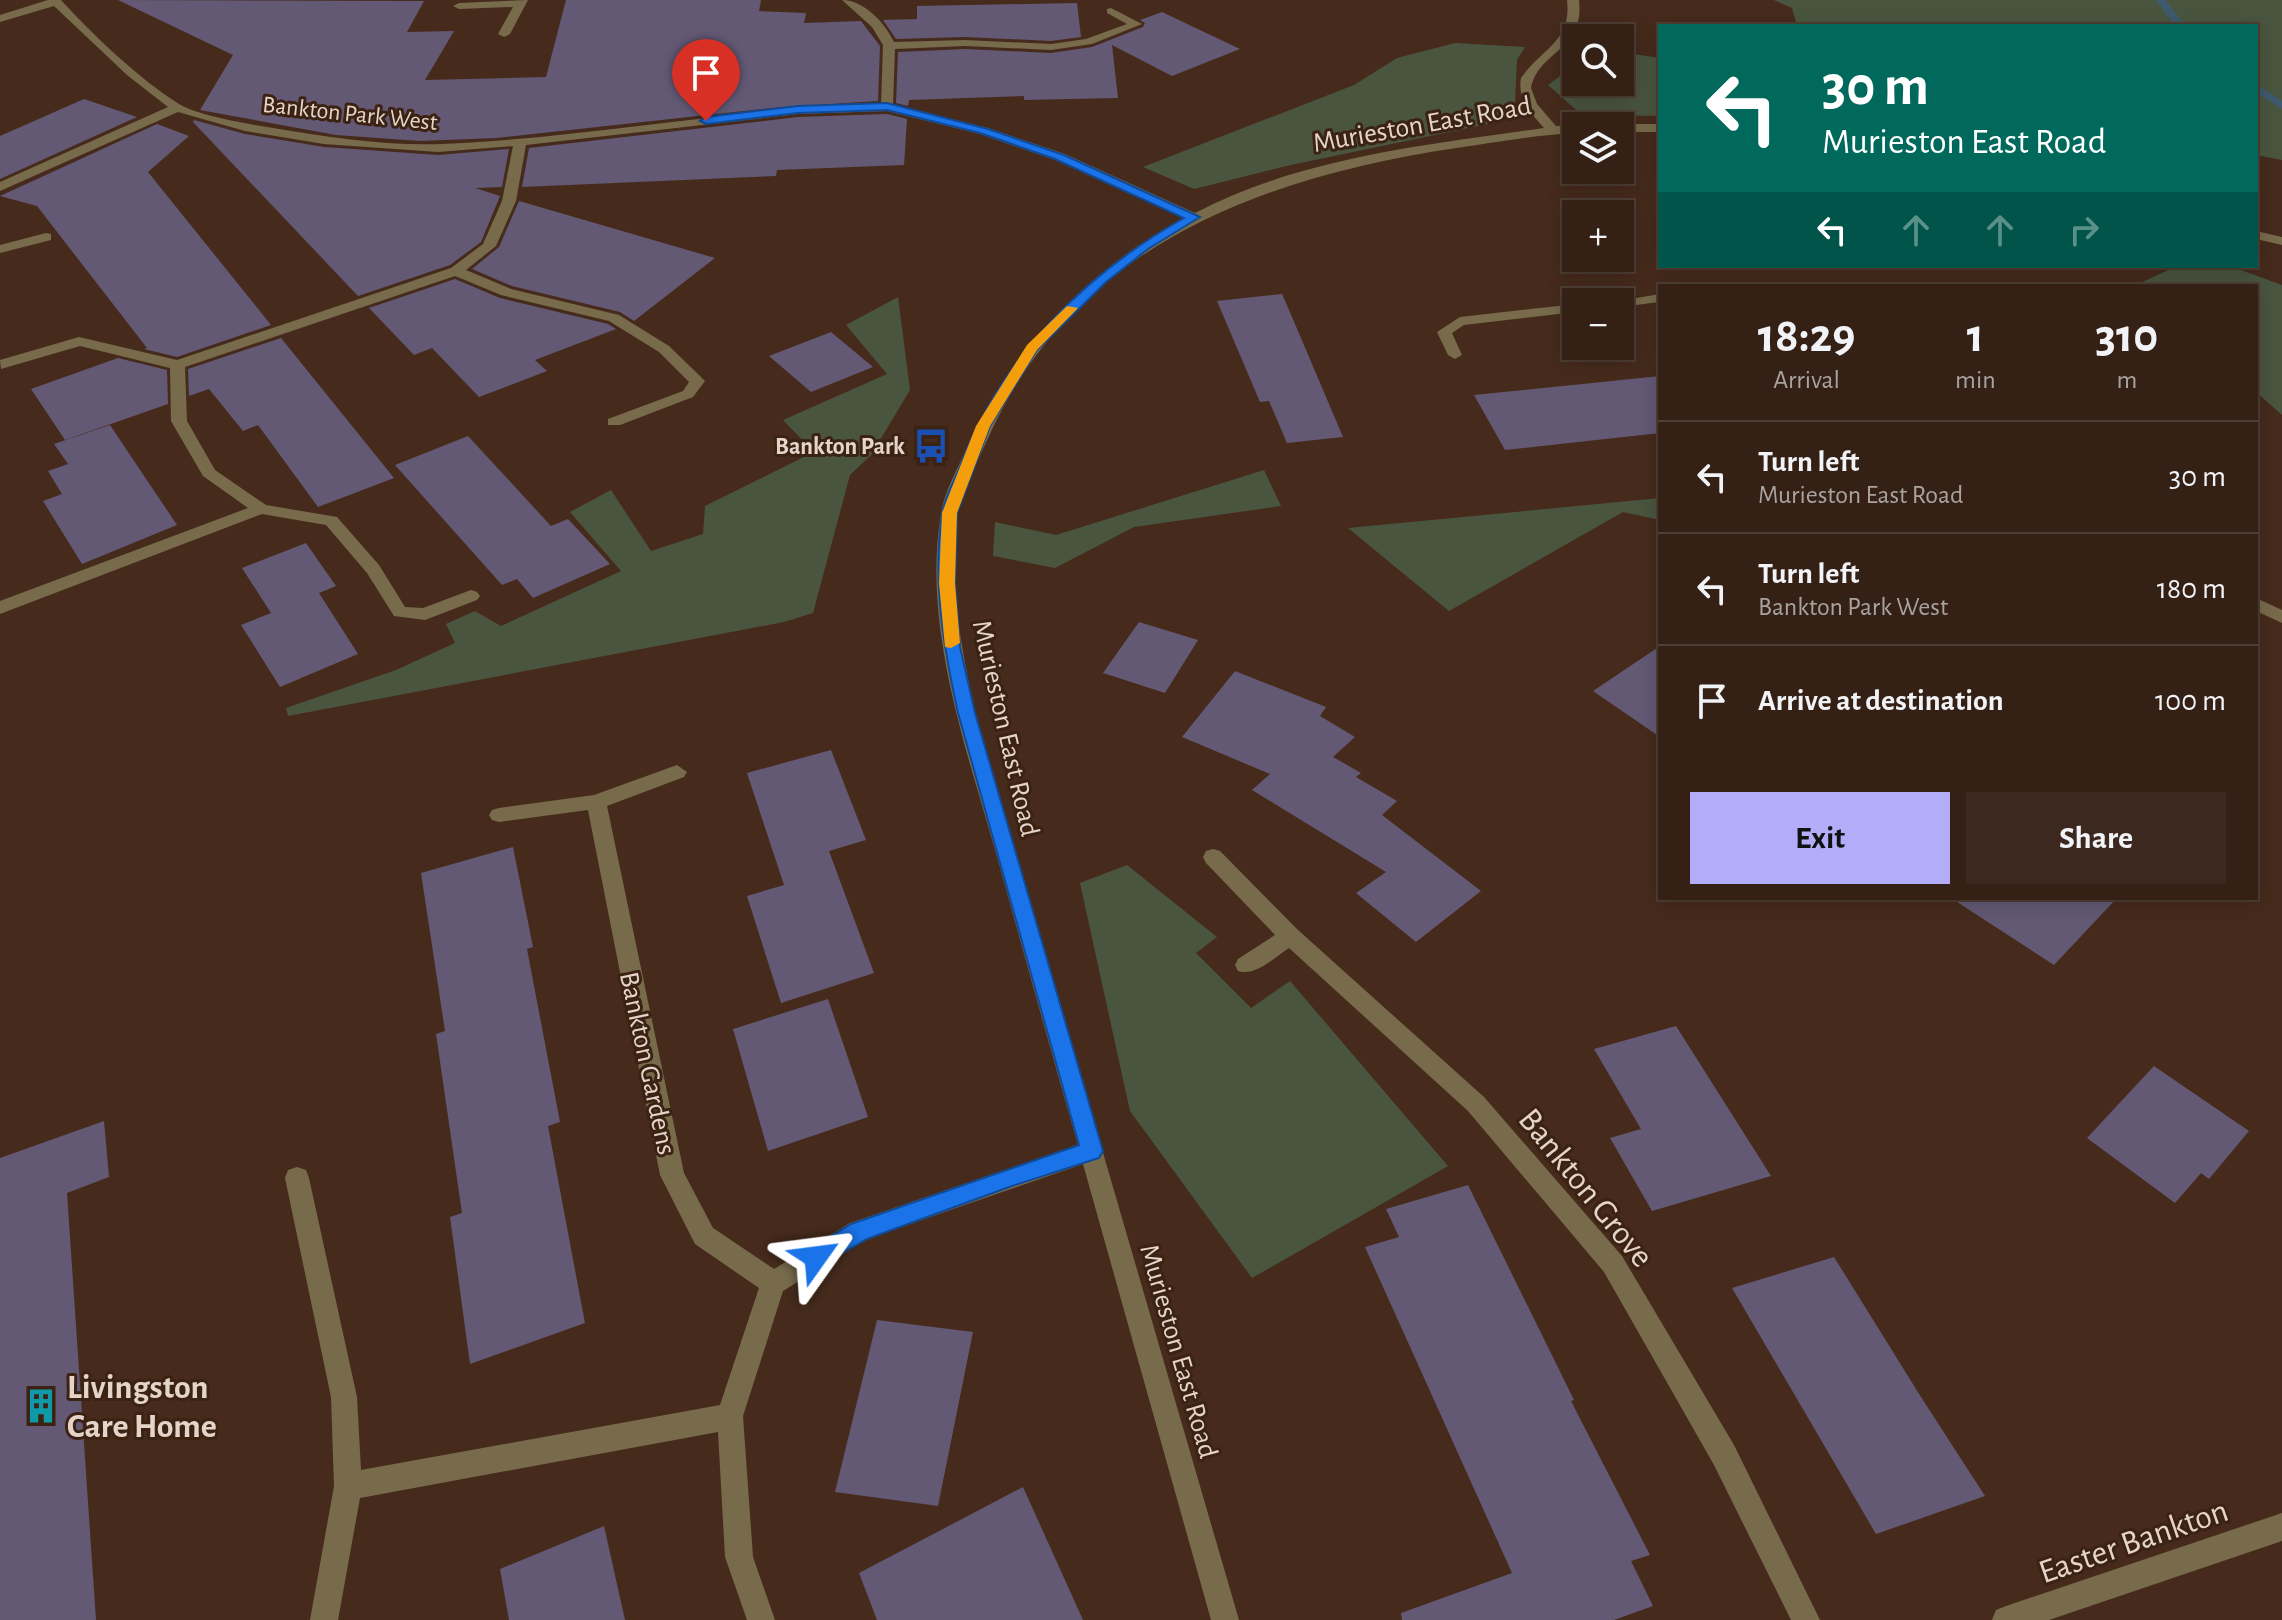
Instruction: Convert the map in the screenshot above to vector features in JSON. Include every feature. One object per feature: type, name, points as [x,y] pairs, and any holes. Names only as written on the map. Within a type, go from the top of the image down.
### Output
[{"type":"street","points":[[848,0],[882,26],[891,46],[887,107]]},
{"type":"street","points":[[1553,130],[1533,106],[1525,90],[1527,78],[1573,27],[1577,13],[1573,0]]},
{"type":"street","name":"Bankton Park West","points":[[0,19],[56,1],[131,72],[177,108],[245,127],[324,140],[438,148],[520,142],[798,110],[887,107],[984,131],[1060,157],[1193,217]]},
{"type":"street","points":[[459,6],[520,2]]},
{"type":"street","points":[[504,34],[520,2]]},
{"type":"street","points":[[891,46],[965,43],[1051,47],[1088,42],[1136,24],[1111,11]]},
{"type":"street","points":[[0,187],[177,108]]},
{"type":"street","points":[[1634,128],[1658,128]]},
{"type":"street","name":"Murieston East Road","points":[[1225,1620],[966,713],[952,647],[947,583],[949,513],[983,426],[1032,348],[1101,279],[1143,246],[1193,217],[1262,188],[1353,161],[1562,130]]},
{"type":"street","points":[[1,364],[79,341],[177,365],[456,271],[489,246],[509,201],[520,142]]},
{"type":"street","points":[[2258,235],[2282,241]]},
{"type":"street","points":[[0,249],[46,237]]},
{"type":"street","points":[[456,271],[506,292],[614,318],[664,349],[697,381],[688,394],[614,422]]},
{"type":"street","points":[[1634,301],[1658,298]]},
{"type":"street","points":[[1455,355],[1444,332],[1460,321],[1562,310]]},
{"type":"street","points":[[177,365],[179,421],[209,473],[261,509],[331,521],[373,569],[400,612],[425,614],[471,596]]},
{"type":"street","points":[[0,608],[261,509]]},
{"type":"street","points":[[2258,605],[2282,617]]},
{"type":"street","points":[[499,815],[596,802],[677,772]]},
{"type":"street","name":"Bankton Gardens","points":[[596,802],[672,1175],[704,1236],[773,1283]]},
{"type":"street","name":"Bankton Grove","points":[[1213,857],[1290,936],[1476,1104],[1613,1264],[1724,1455],[1806,1620]]},
{"type":"street","points":[[1246,965],[1290,936]]},
{"type":"street","points":[[761,1620],[739,1557],[730,1416],[773,1283],[859,1231],[1092,1151]]},
{"type":"street","points":[[297,1178],[344,1397],[348,1486],[324,1620]]},
{"type":"street","points":[[348,1486],[730,1416]]},
{"type":"street","name":"Easter Bankton","points":[[2006,1620],[2282,1527]]},
{"type":"green space","points":[[1774,0],[2282,0],[2282,160],[2258,155],[2258,24],[1796,24],[1792,8]]},
{"type":"green space","points":[[1455,43],[1525,47],[1517,60],[1515,104],[1497,122],[1286,166],[1194,189],[1143,167],[1354,85],[1397,58]]},
{"type":"green space","points":[[1634,54],[1658,58],[1658,116],[1634,116],[1634,112],[1579,112],[1548,85],[1562,74],[1562,96],[1634,96]]},
{"type":"green space","points":[[2173,268],[2235,268],[2282,285],[2282,415],[2258,394],[2258,284],[2138,284]]},
{"type":"green space","points":[[898,297],[910,390],[871,455],[850,475],[813,613],[784,622],[288,716],[286,708],[396,670],[455,643],[446,624],[475,611],[501,626],[621,571],[570,512],[611,490],[651,551],[703,534],[705,506],[814,452],[783,420],[887,374],[846,325]]},
{"type":"green space","points":[[1264,470],[1281,506],[1134,527],[1055,568],[993,556],[995,522],[1056,535]]},
{"type":"green space","points":[[1658,498],[1658,520],[1623,512],[1449,611],[1348,528]]},
{"type":"green space","points":[[1127,865],[1217,937],[1196,953],[1251,1008],[1290,981],[1448,1166],[1252,1278],[1130,1111],[1080,883]]},
{"type":"building","points":[[118,0],[424,1],[407,32],[454,31],[425,80],[546,77],[566,0],[761,0],[759,11],[806,13],[804,23],[861,21],[880,46],[878,101],[771,108],[496,138],[420,141],[336,135],[200,110],[233,55]]},
{"type":"building","points":[[1077,3],[1081,37],[1051,41],[965,37],[896,39],[883,20],[917,19],[917,6]]},
{"type":"building","points":[[1162,12],[1240,49],[1172,76],[1112,45],[1118,98],[1024,100],[1024,96],[909,100],[908,106],[896,103],[898,52],[965,49],[1051,53],[1092,47],[1143,27],[1145,23],[1140,20]]},
{"type":"building","points":[[84,99],[137,117],[0,179],[0,136]]},
{"type":"building","points":[[887,114],[907,119],[904,165],[777,170],[776,176],[522,187],[529,148],[798,117]]},
{"type":"building","points":[[194,120],[245,134],[324,147],[438,155],[509,149],[502,187],[475,188],[500,196],[481,242],[450,265],[358,296]]},
{"type":"building","points":[[157,124],[189,136],[148,172],[271,325],[177,357],[144,349],[147,348],[37,206],[0,196]]},
{"type":"building","points":[[519,201],[715,258],[634,321],[620,312],[512,286],[472,269],[499,247]]},
{"type":"building","points":[[455,279],[500,298],[608,324],[616,329],[535,360],[547,371],[479,397],[432,348],[414,355],[369,308]]},
{"type":"building","points":[[1282,294],[1343,437],[1287,443],[1269,401],[1260,402],[1217,301]]},
{"type":"building","points":[[831,332],[873,367],[811,392],[769,356]]},
{"type":"building","points":[[281,338],[394,478],[318,507],[258,425],[243,431],[209,389],[189,396],[188,369]]},
{"type":"building","points":[[118,358],[167,370],[168,404],[65,440],[31,389]]},
{"type":"building","points":[[1658,376],[1658,433],[1505,450],[1474,395]]},
{"type":"building","points":[[110,425],[177,525],[82,564],[43,501],[62,494],[48,471],[68,464],[54,444]]},
{"type":"building","points":[[468,436],[551,526],[568,519],[610,564],[533,598],[517,579],[502,585],[395,465]]},
{"type":"building","points":[[306,543],[336,586],[319,593],[358,654],[280,687],[241,625],[271,613],[242,568]]},
{"type":"building","points":[[1139,622],[1198,640],[1165,693],[1103,673]]},
{"type":"building","points":[[1658,647],[1658,736],[1593,691]]},
{"type":"building","points":[[1235,671],[1326,707],[1320,716],[1355,737],[1333,757],[1361,773],[1356,777],[1397,801],[1382,815],[1481,891],[1416,942],[1356,893],[1386,872],[1252,790],[1270,774],[1182,737]]},
{"type":"building","points":[[831,750],[866,840],[829,851],[874,973],[781,1003],[747,896],[784,885],[747,773]]},
{"type":"building","points":[[513,847],[533,947],[527,949],[560,1122],[548,1126],[585,1323],[470,1364],[450,1217],[462,1213],[436,1034],[445,1031],[421,873]]},
{"type":"building","points":[[1954,900],[2115,900],[2054,965]]},
{"type":"building","points":[[828,999],[868,1117],[768,1151],[733,1029]]},
{"type":"building","points":[[1676,1026],[1771,1176],[1652,1211],[1610,1138],[1641,1129],[1594,1049]]},
{"type":"building","points":[[2154,1066],[2249,1131],[2209,1179],[2201,1173],[2175,1203],[2087,1138]]},
{"type":"building","name":"Livingston Care Home","points":[[104,1121],[109,1177],[67,1193],[96,1620],[0,1620],[0,1158]]},
{"type":"building","points":[[1468,1185],[1574,1400],[1571,1401],[1650,1555],[1631,1561],[1653,1606],[1614,1620],[1402,1620],[1401,1613],[1512,1573],[1365,1247],[1399,1237],[1386,1209]]},
{"type":"building","points":[[1834,1257],[1985,1496],[1876,1534],[1732,1288]]},
{"type":"building","points":[[877,1320],[973,1332],[938,1506],[835,1492]]},
{"type":"building","points":[[1023,1487],[1083,1620],[877,1620],[859,1573]]},
{"type":"building","points":[[604,1526],[625,1620],[509,1620],[500,1569]]},
{"type":"waterway","points":[[2161,0],[2179,24]]},
{"type":"waterway","points":[[2258,88],[2282,106]]},
{"type":"slow traffic","points":[[951,643],[947,583],[949,513],[983,426],[1032,348],[1072,308]]},
{"type":"place","name":"Bankton Park","points":[[931,446]]},
{"type":"place","name":"Livingston Care Home","points":[[41,1406]]},
{"type":"route","points":[[706,121],[798,110],[887,107],[984,131],[1060,157],[1193,217],[1143,246],[1101,279],[1032,348],[983,426],[949,513],[947,583],[952,647],[966,713],[1092,1151],[859,1231],[816,1257]]}]
